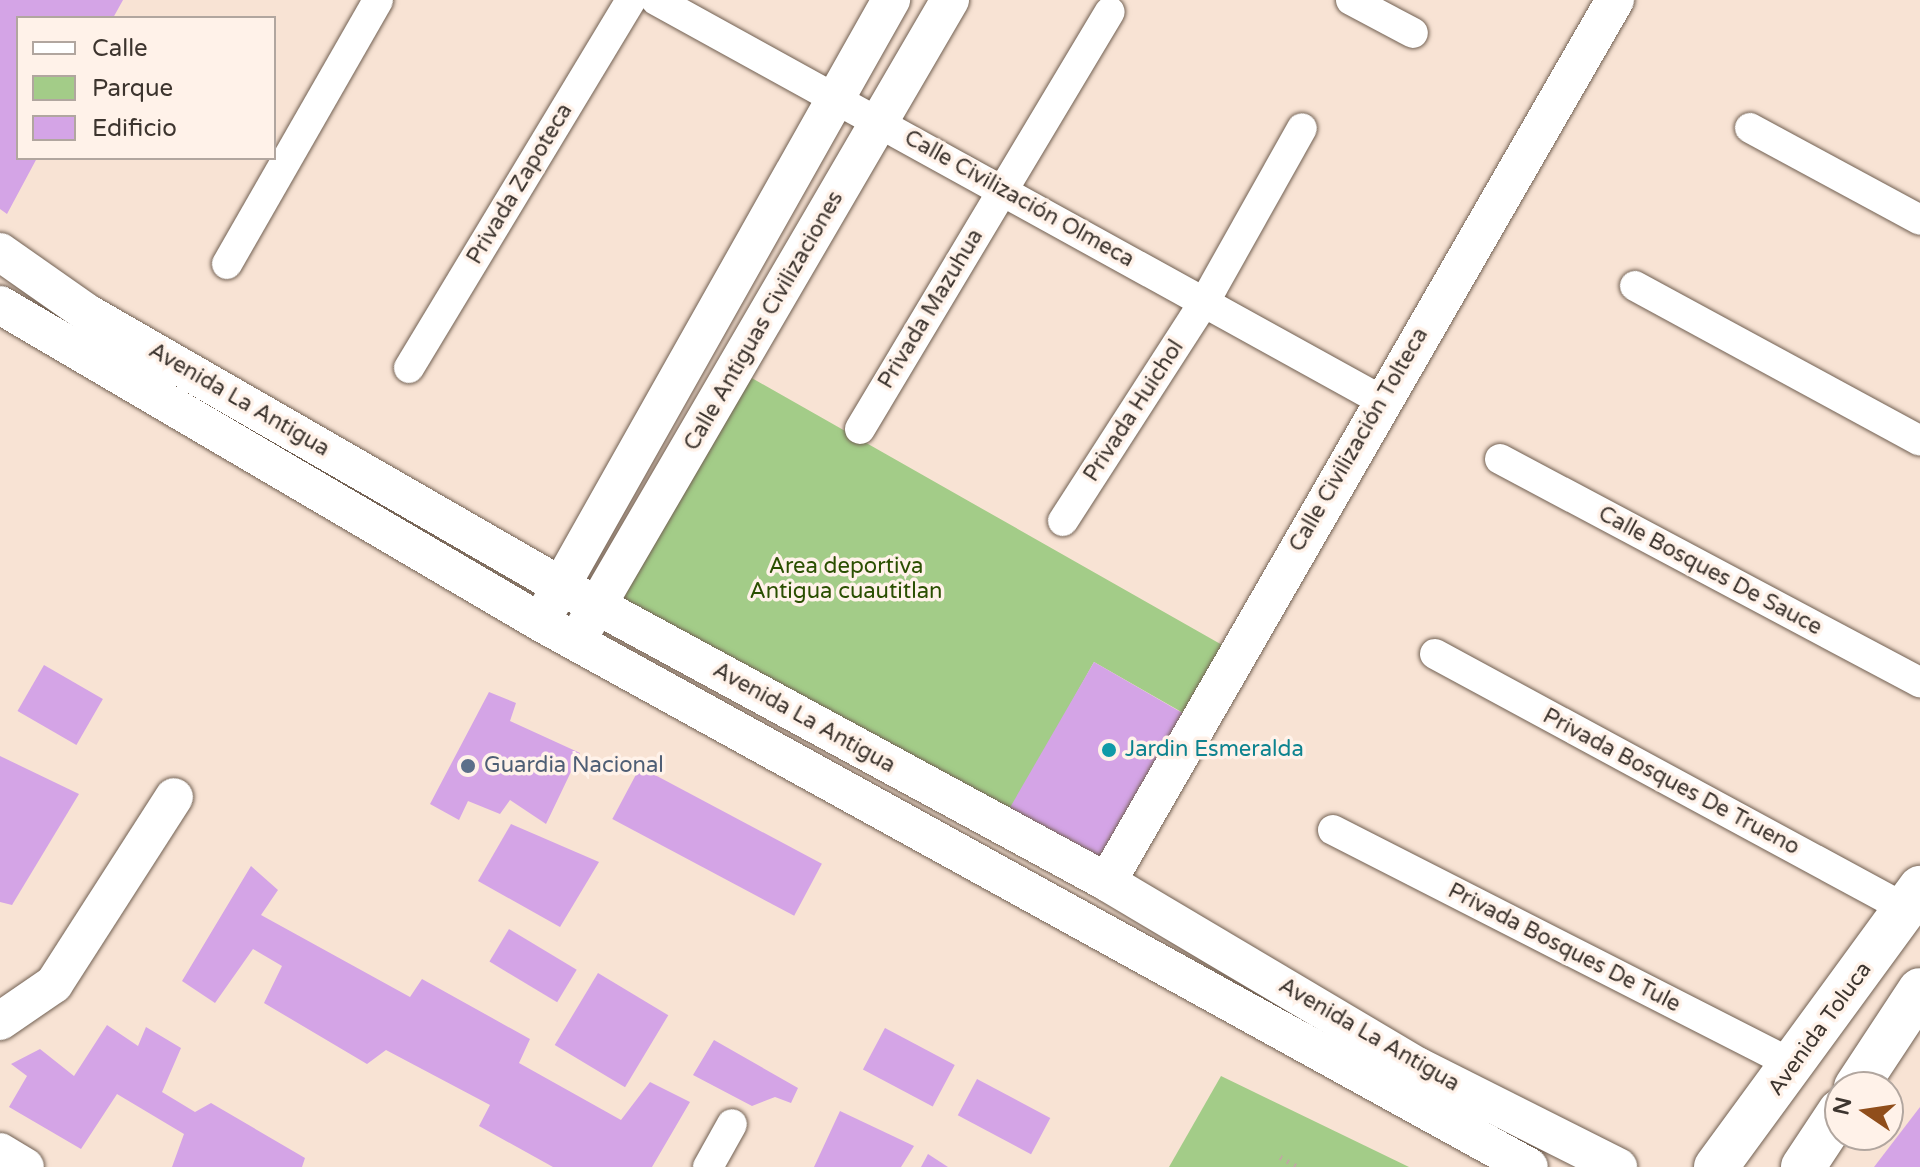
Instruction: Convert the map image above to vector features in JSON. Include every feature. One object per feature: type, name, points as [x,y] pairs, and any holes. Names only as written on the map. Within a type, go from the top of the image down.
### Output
[{"type":"main road","name":"Avenida Toluca","points":[[1716,1167],[1796,1066],[1913,899]]},
{"type":"main road","points":[[1867,1071],[1920,990]]},
{"type":"main road","points":[[1803,1167],[1824,1135]]},
{"type":"street","points":[[227,264],[378,0]]},
{"type":"street","name":"Privada Zapoteca","points":[[409,368],[631,0]]},
{"type":"street","name":"Calle Civilización Olmeca","points":[[656,0],[1381,400]]},
{"type":"street","name":"Calle Antiguas Civilizaciones","points":[[540,622],[891,0]]},
{"type":"street","name":"Calle Antiguas Civilizaciones","points":[[576,641],[950,0]]},
{"type":"street","points":[[1351,0],[1413,33]]},
{"type":"street","name":"Calle Civilización Tolteca","points":[[1107,882],[1381,400],[1615,0]]},
{"type":"street","name":"Privada Mazuhua","points":[[860,429],[1110,12]]},
{"type":"street","name":"Privada Huichol","points":[[1063,521],[1205,301],[1302,128]]},
{"type":"street","points":[[1750,128],[1920,220]]},
{"type":"street","name":"Avenida La Antigua","points":[[0,252],[87,313],[561,586],[1107,882],[1419,1067],[1618,1167]]},
{"type":"street","points":[[1635,286],[1920,441]]},
{"type":"street","name":"Avenida La Antigua","points":[[0,305],[540,622],[1529,1167]]},
{"type":"street","name":"Calle Bosques De Sauce","points":[[1500,459],[1920,682]]},
{"type":"street","name":"Privada Bosques De Trueno","points":[[1435,654],[1913,899]]},
{"type":"street","points":[[0,1021],[54,984],[174,797]]},
{"type":"street","name":"Privada Bosques De Tule","points":[[1333,830],[1796,1066]]},
{"type":"street","points":[[708,1167],[732,1124]]},
{"type":"street","points":[[0,1152],[25,1167]]},
{"type":"path","points":[[1280,1157],[1298,1167]]},
{"type":"green space","name":"Area deportiva Antigua cuautitlan","points":[[750,377],[1231,650],[1192,718],[1094,662],[1008,816],[621,599]]},
{"type":"green space","points":[[1221,1076],[1409,1167],[1169,1167]]},
{"type":"building","points":[[0,0],[123,0],[114,16],[16,16],[16,160],[36,160],[7,214],[0,209]]},
{"type":"building","name":"Jardin Esmeralda","points":[[1094,662],[1192,718],[1104,871],[1006,814]]},
{"type":"building","points":[[44,665],[103,699],[76,745],[18,711]]},
{"type":"building","points":[[489,692],[516,703],[510,721],[580,753],[546,824],[510,800],[500,814],[468,801],[459,820],[430,804]]},
{"type":"building","points":[[0,756],[79,794],[12,905],[0,902]]},
{"type":"building","points":[[640,767],[822,864],[794,916],[612,819]]},
{"type":"building","points":[[511,824],[599,862],[560,927],[478,881]]},
{"type":"building","points":[[251,866],[278,890],[261,915],[410,997],[422,979],[530,1039],[519,1063],[621,1120],[650,1082],[690,1102],[652,1167],[553,1167],[479,1126],[490,1105],[386,1050],[367,1064],[264,1003],[282,966],[253,949],[215,1003],[182,981]]},
{"type":"building","points":[[509,929],[577,970],[557,1002],[489,962]]},
{"type":"building","points":[[598,973],[668,1015],[625,1087],[555,1045]]},
{"type":"building","points":[[107,1025],[138,1046],[146,1027],[181,1048],[162,1092],[195,1112],[211,1103],[305,1158],[302,1167],[172,1167],[184,1134],[117,1094],[81,1149],[9,1107],[27,1076],[11,1064],[40,1049],[74,1076]]},
{"type":"building","points":[[885,1028],[955,1065],[933,1107],[863,1069]]},
{"type":"building","points":[[714,1040],[798,1088],[791,1103],[775,1097],[752,1106],[693,1075]]},
{"type":"building","points":[[977,1079],[1050,1118],[1031,1154],[958,1115]]},
{"type":"building","points":[[1920,1107],[1920,1167],[1874,1167],[1886,1151],[1904,1151],[1904,1128]]},
{"type":"building","points":[[840,1111],[914,1146],[901,1167],[814,1167]]},
{"type":"building","points":[[928,1154],[948,1167],[921,1167]]},
{"type":"place","name":"Jardin Esmeralda","points":[[1109,750]]},
{"type":"place","name":"Guardia Nacional","points":[[468,766]]}]
